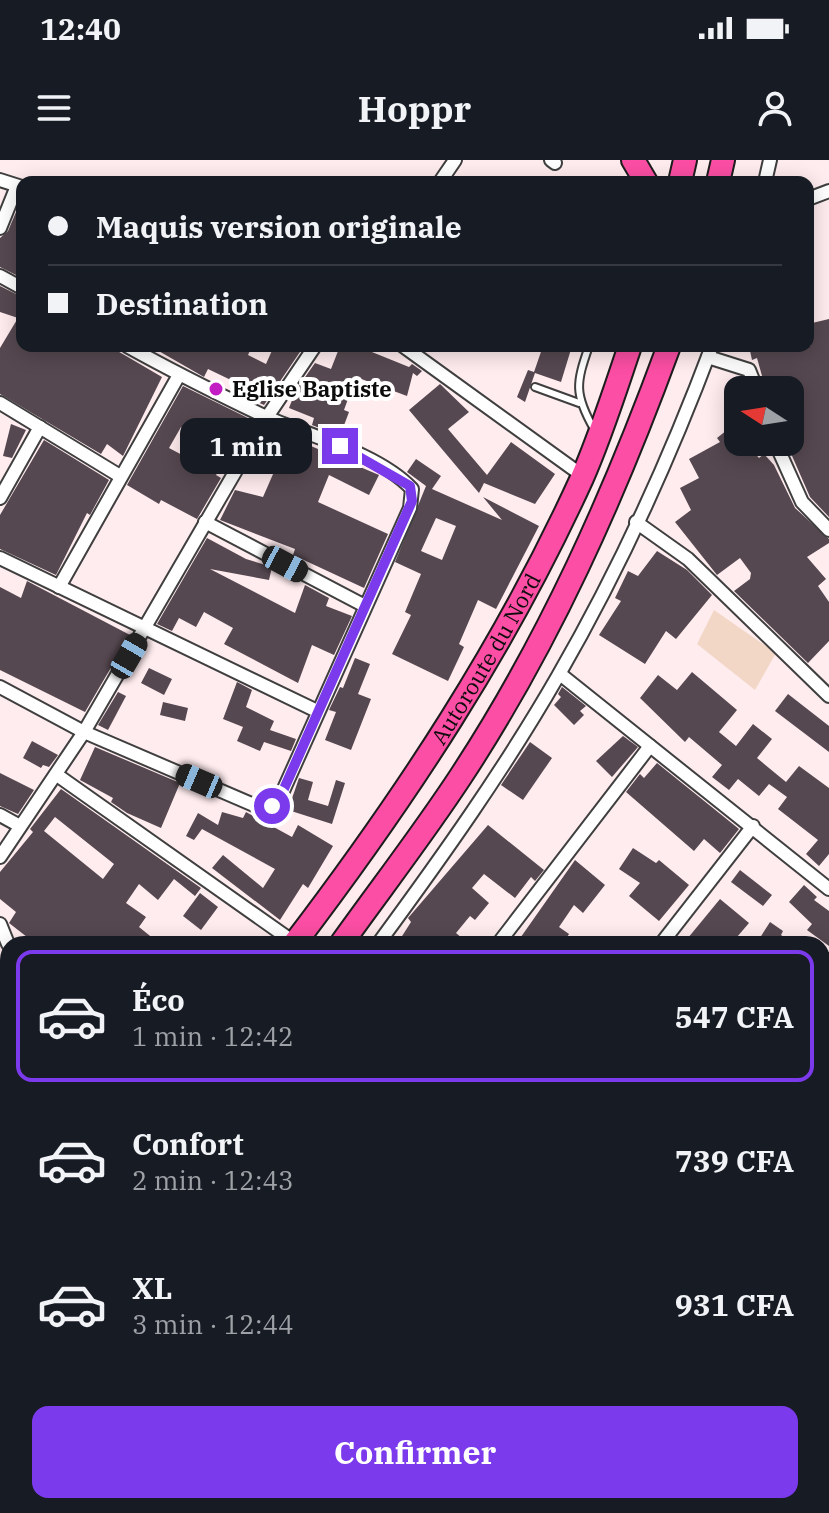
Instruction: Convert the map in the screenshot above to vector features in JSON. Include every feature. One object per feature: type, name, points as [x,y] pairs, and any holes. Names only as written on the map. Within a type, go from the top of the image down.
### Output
[{"type":"highway","name":"Autoroute du Nord","points":[[299,936],[401,800],[478,680],[528,590],[583,476],[628,352]]},
{"type":"highway","name":"Autoroute du Nord","points":[[347,936],[461,776],[512,693],[590,542],[667,352]]},
{"type":"street","points":[[0,228],[16,194]]},
{"type":"street","points":[[0,687],[84,732],[266,808],[279,799],[410,508],[412,489],[340,446],[267,417],[138,352]]},
{"type":"street","points":[[2,852],[84,732],[267,417],[311,352]]},
{"type":"street","points":[[411,352],[583,476]]},
{"type":"street","points":[[384,936],[485,792],[560,674],[636,522],[710,352]]},
{"type":"street","points":[[712,352],[749,370],[751,376]]},
{"type":"street","points":[[59,587],[179,375]]},
{"type":"street","points":[[0,403],[120,476]]},
{"type":"street","points":[[0,498],[40,427]]},
{"type":"street","points":[[781,456],[802,502],[829,530]]},
{"type":"street","points":[[205,522],[365,606]]},
{"type":"street","points":[[636,522],[688,559],[829,696]]},
{"type":"street","points":[[0,558],[317,711]]},
{"type":"street","points":[[560,674],[829,889]]},
{"type":"street","points":[[504,936],[650,746]]},
{"type":"street","points":[[57,775],[284,936]]},
{"type":"street","points":[[0,815],[20,826]]},
{"type":"street","points":[[667,936],[753,826]]},
{"type":"lane","points":[[587,352],[577,384],[579,403],[598,437]]},
{"type":"lane","points":[[535,387],[579,403]]},
{"type":"shaded area","points":[[714,610],[776,653],[755,690],[697,644]]},
{"type":"building","points":[[16,212],[16,275],[0,267],[0,238],[8,231]]},
{"type":"building","points":[[0,286],[16,294],[16,317],[0,312]]},
{"type":"building","points":[[829,319],[829,517],[810,497],[792,456],[804,456],[804,376],[762,376],[757,358],[752,360],[750,352],[814,352],[814,323]]},
{"type":"building","points":[[16,321],[16,352],[119,352],[162,377],[123,456],[107,444],[101,454],[0,394],[0,348]]},
{"type":"building","points":[[160,352],[249,352],[248,355],[266,364],[271,352],[300,352],[264,405],[231,390],[235,382],[208,369],[204,377]]},
{"type":"building","points":[[338,352],[372,352],[409,367],[412,364],[422,371],[417,376],[413,373],[407,396],[356,377],[344,410],[349,412],[340,436],[312,425],[314,418],[289,408],[296,390],[315,363],[331,369]]},
{"type":"building","points":[[541,352],[570,352],[561,382],[535,373],[525,402],[517,397],[528,370],[534,372]]},
{"type":"building","points":[[440,384],[469,412],[448,429],[487,475],[511,442],[555,474],[535,504],[484,483],[479,493],[409,410]]},
{"type":"building","points":[[183,386],[252,420],[233,456],[228,454],[216,475],[221,478],[197,519],[161,500],[159,504],[127,485]],"holes":[[[181,427],[197,437],[186,457],[169,448]]]},
{"type":"building","points":[[11,424],[26,430],[12,458],[3,456]]},
{"type":"building","points":[[271,429],[379,475],[369,495],[329,475],[318,502],[388,534],[364,588],[293,555],[295,549],[220,520],[235,490],[263,497],[277,465],[258,456]]},
{"type":"building","points":[[724,432],[724,456],[766,456],[774,465],[795,508],[829,539],[829,543],[807,557],[826,579],[818,586],[829,602],[829,641],[808,663],[734,591],[750,579],[751,573],[740,558],[717,575],[675,522],[691,510],[680,488],[699,478],[689,459],[720,442],[717,438]]},
{"type":"building","points":[[44,440],[109,480],[90,515],[87,513],[56,575],[0,549],[0,515]]},
{"type":"building","points":[[416,459],[441,476],[432,489],[502,520],[483,497],[539,526],[496,609],[478,600],[459,644],[464,647],[448,681],[392,654],[411,615],[405,612],[421,574],[395,562],[426,486],[407,472]],"holes":[[[436,518],[456,526],[442,560],[421,551]]]},
{"type":"building","points":[[207,538],[246,559],[272,567],[269,580],[210,569],[295,613],[305,585],[329,598],[326,606],[352,616],[334,655],[312,645],[298,683],[224,644],[233,628],[204,612],[196,627],[179,618],[172,631],[157,624]]},
{"type":"building","points":[[657,551],[687,570],[712,595],[676,639],[666,631],[645,664],[599,635],[621,601],[615,598],[628,571],[638,576]]},
{"type":"building","points":[[27,581],[130,635],[85,712],[0,670],[0,587],[21,598]]},
{"type":"building","points":[[355,658],[370,664],[358,694],[371,699],[351,750],[325,740],[336,712],[329,710],[340,687],[343,688]]},
{"type":"building","points":[[149,668],[172,679],[164,695],[141,683]]},
{"type":"building","points":[[692,672],[737,710],[719,732],[736,746],[753,724],[772,739],[757,758],[786,782],[799,766],[829,788],[829,854],[819,866],[806,854],[818,840],[778,809],[787,797],[769,784],[759,796],[738,779],[729,790],[712,777],[722,765],[689,737],[685,742],[640,698],[658,675],[677,690]]},
{"type":"building","points":[[237,682],[252,690],[246,707],[274,721],[270,730],[296,739],[291,751],[264,742],[260,751],[237,741],[243,727],[223,719]]},
{"type":"building","points":[[562,687],[586,706],[580,711],[584,715],[574,725],[554,705],[561,697],[558,694]]},
{"type":"building","points":[[118,692],[126,696],[108,730],[98,725]]},
{"type":"building","points":[[788,694],[829,726],[829,752],[775,711]]},
{"type":"building","points":[[163,702],[188,708],[185,721],[160,715]]},
{"type":"building","points":[[623,736],[638,747],[612,777],[596,761]]},
{"type":"building","points":[[32,741],[58,755],[49,767],[43,765],[41,768],[23,758]]},
{"type":"building","points":[[530,742],[552,758],[523,800],[501,785]]},
{"type":"building","points":[[95,747],[180,783],[161,828],[127,813],[111,802],[113,798],[80,780]]},
{"type":"building","points":[[657,763],[739,829],[720,853],[704,839],[694,851],[626,792],[640,774],[644,778]]},
{"type":"building","points":[[0,773],[34,790],[18,814],[0,806]]},
{"type":"building","points":[[299,778],[313,782],[308,800],[328,806],[336,780],[345,783],[332,824],[288,810]]},
{"type":"building","points":[[61,789],[201,888],[195,896],[174,879],[158,900],[139,884],[126,903],[146,917],[139,927],[150,936],[26,936],[9,923],[16,912],[0,899],[0,872],[33,832],[30,829]],"holes":[[[55,817],[114,864],[103,879],[44,831]]]},
{"type":"building","points":[[222,812],[243,818],[246,812],[292,837],[298,825],[333,846],[308,888],[303,884],[280,920],[212,868],[223,855],[263,888],[275,869],[202,829],[194,840],[186,836],[198,813],[218,825]]},
{"type":"building","points":[[488,825],[544,870],[535,881],[531,877],[515,898],[484,874],[472,888],[489,903],[475,920],[470,916],[456,933],[460,936],[402,936],[411,922],[408,918]]},
{"type":"building","points":[[633,848],[656,863],[659,860],[689,885],[659,921],[629,896],[640,883],[619,869]]},
{"type":"building","points":[[575,860],[605,885],[583,913],[574,905],[559,927],[568,936],[522,936]]},
{"type":"building","points":[[740,870],[772,895],[763,906],[731,882]]},
{"type":"building","points":[[804,885],[817,897],[814,900],[829,911],[829,936],[815,936],[807,930],[812,924],[789,902]]},
{"type":"building","points":[[200,893],[218,907],[201,930],[183,916]]},
{"type":"building","points":[[720,899],[749,923],[738,936],[690,936]]},
{"type":"building","points":[[770,922],[783,931],[782,936],[761,936]]},
{"type":"place","name":"Eglise Baptiste","points":[[216,389]]},
{"type":"route","points":[[272,806],[283,791],[414,494],[410,486],[340,446]]}]
